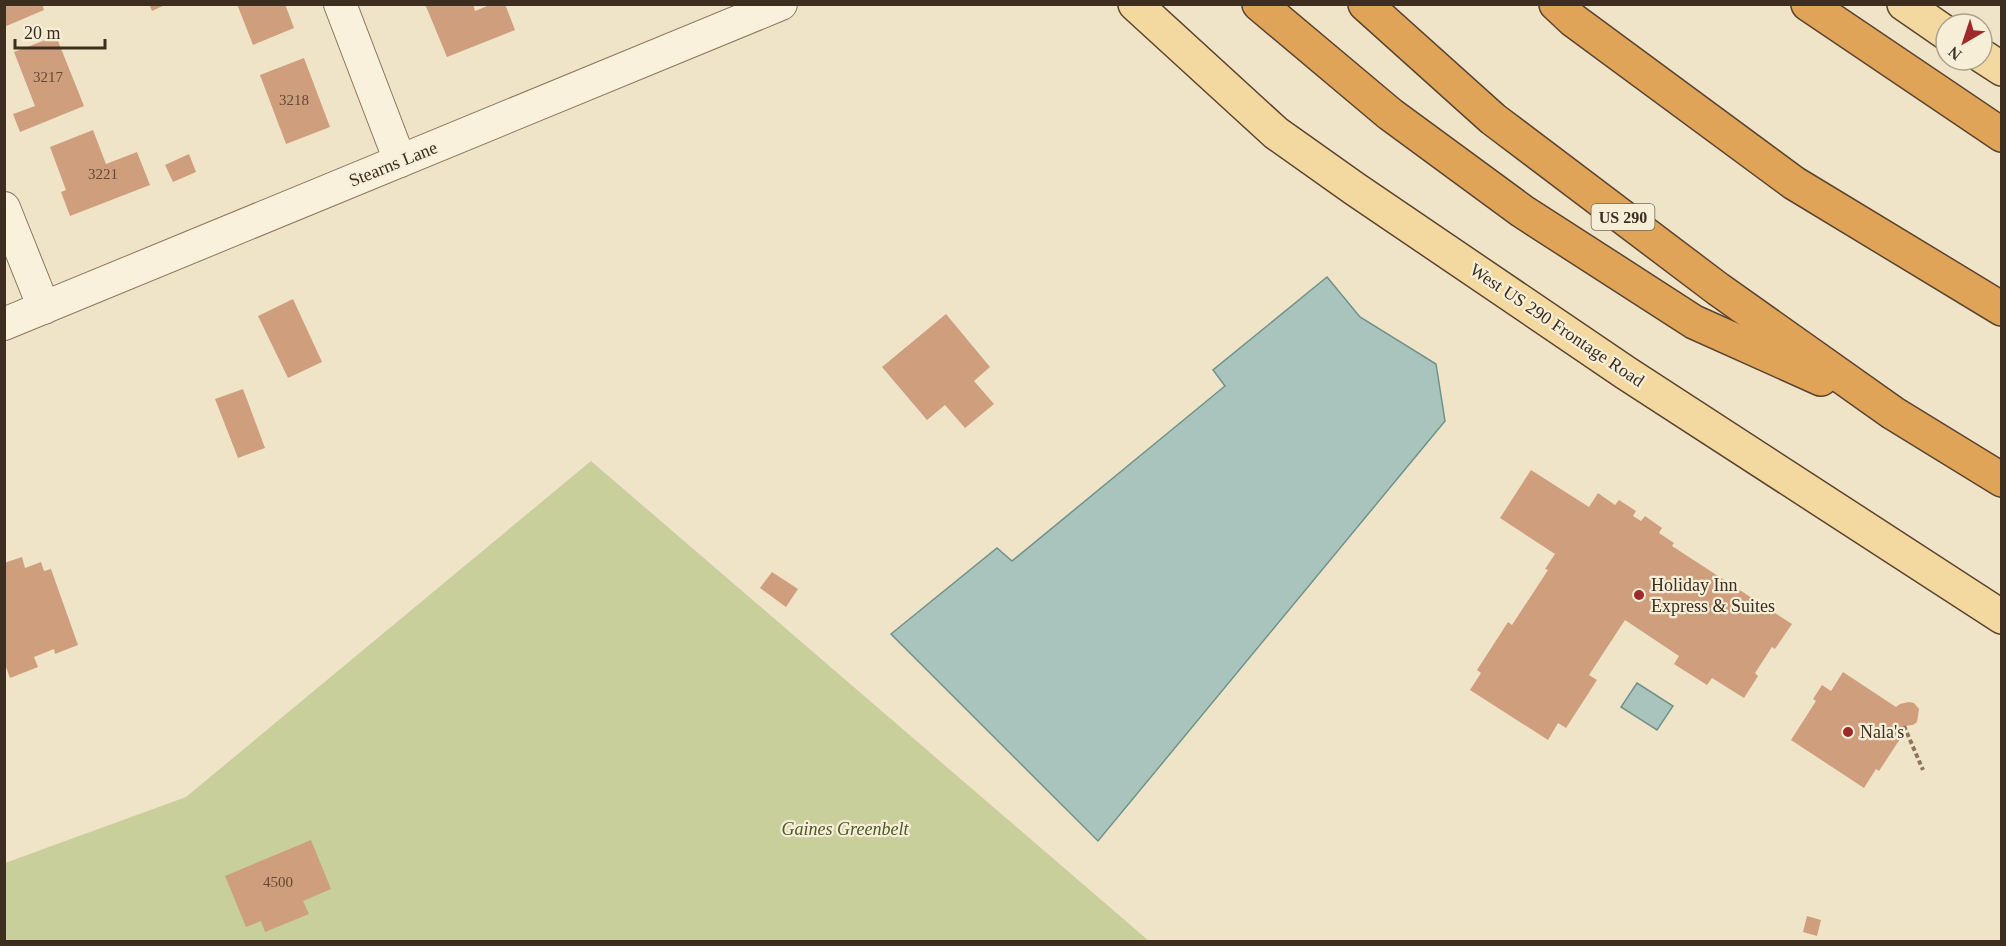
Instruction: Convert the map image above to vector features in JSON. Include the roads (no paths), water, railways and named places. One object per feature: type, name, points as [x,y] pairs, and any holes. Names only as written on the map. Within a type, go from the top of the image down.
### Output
[{"type":"highway","points":[[1259,4],[1390,114],[1522,211],[1694,322],[1893,413]]},
{"type":"highway","name":"US 290","points":[[1365,4],[1493,119],[1718,289],[1893,413],[2001,480]]},
{"type":"highway","points":[[1556,4],[1573,20],[1794,183],[2001,309]]},
{"type":"highway","points":[[1808,4],[2001,135]]},
{"type":"main road","name":"West US 290 Frontage Road","points":[[1135,4],[1276,133],[1355,189],[1626,373],[2001,617]]},
{"type":"street","points":[[340,4],[400,161]]},
{"type":"street","name":"Stearns Lane","points":[[4,324],[781,4]]},
{"type":"street","points":[[4,208],[44,308]]},
{"type":"water","points":[[1327,277],[1360,317],[1436,364],[1445,421],[1098,841],[891,634],[997,548],[1012,561],[1225,386],[1213,370]]},
{"type":"water","points":[[1637,683],[1673,706],[1657,730],[1621,707]]},
{"type":"place","name":"Holiday Inn Express & Suites","points":[[1639,595]]},
{"type":"place","name":"Nala's","points":[[1848,732]]},
{"type":"park label","name":"Gaines Greenbelt","points":[[845,829]]}]
